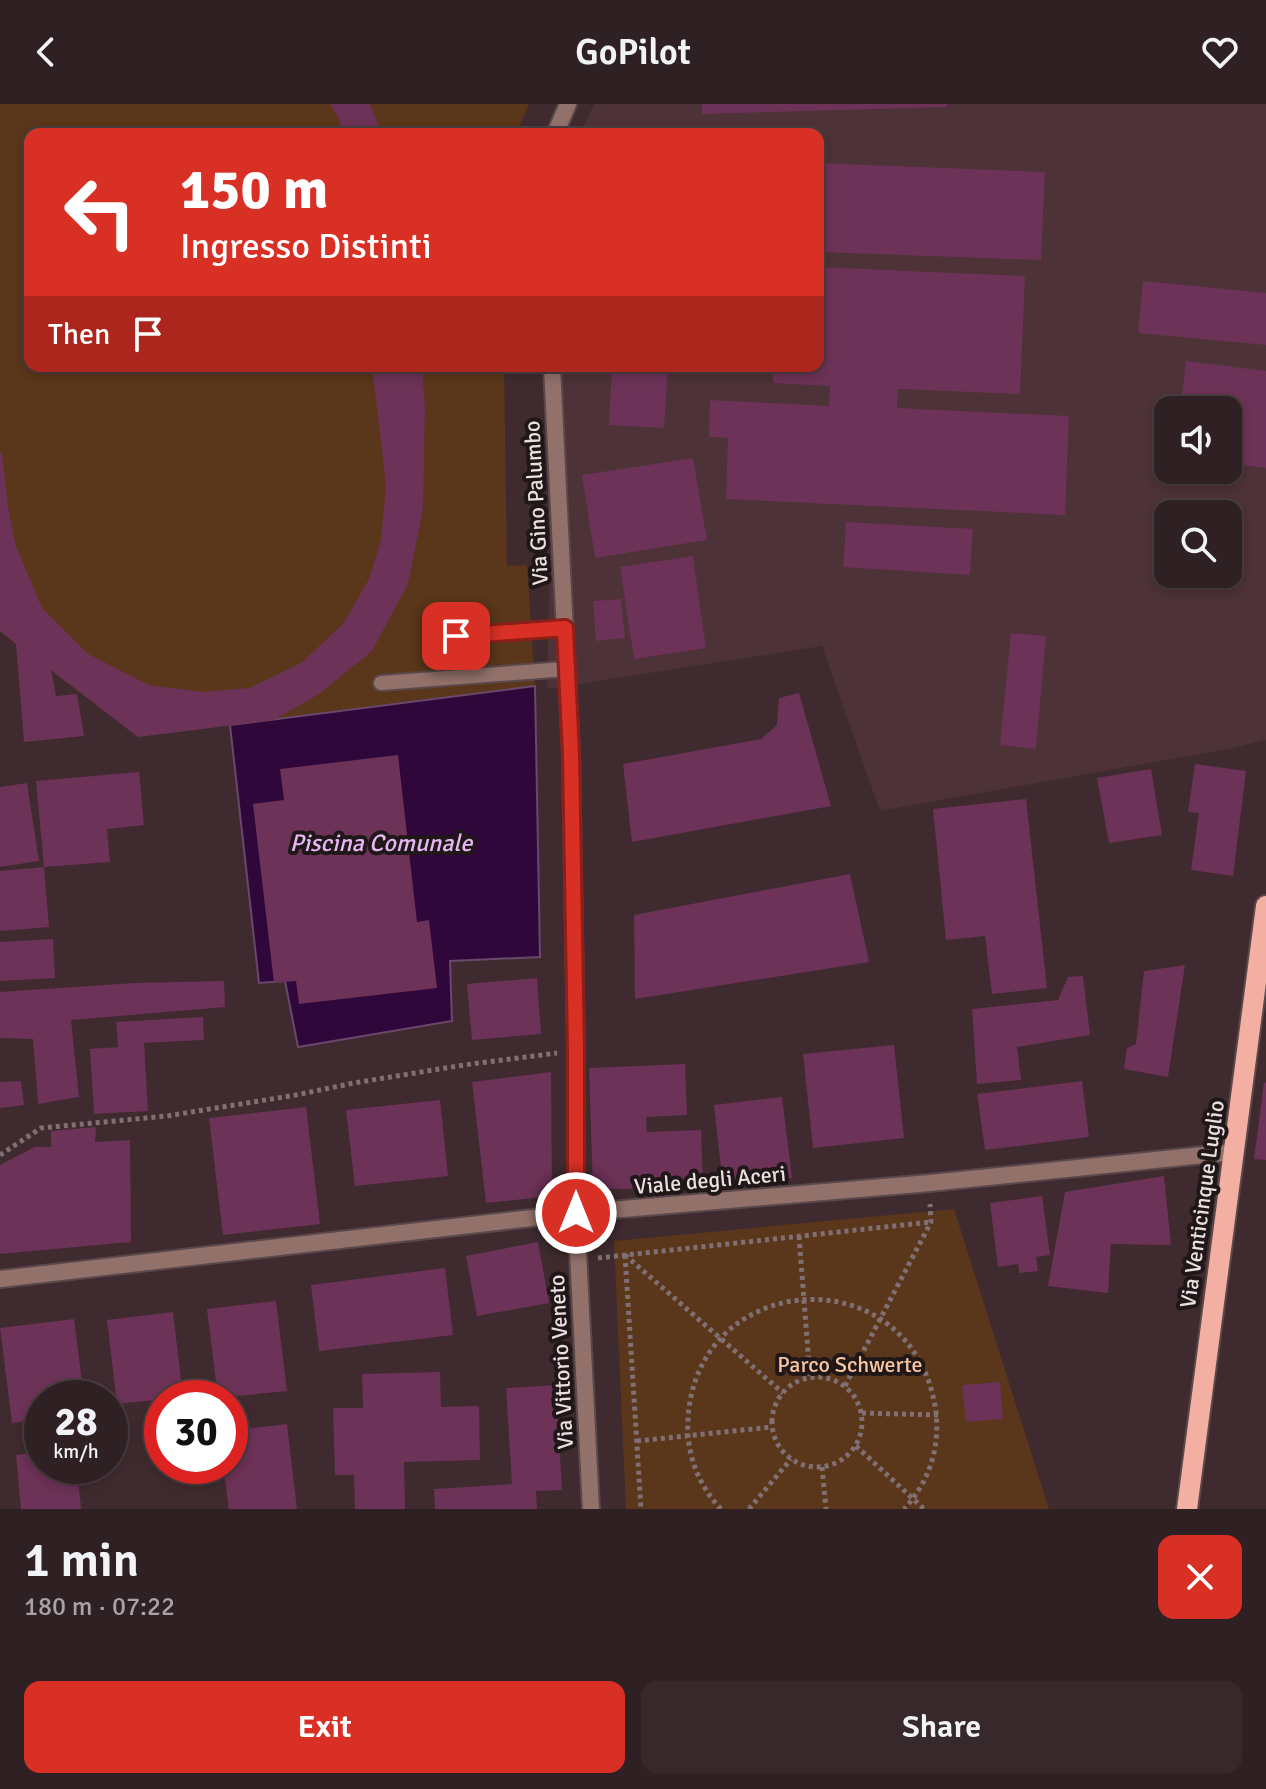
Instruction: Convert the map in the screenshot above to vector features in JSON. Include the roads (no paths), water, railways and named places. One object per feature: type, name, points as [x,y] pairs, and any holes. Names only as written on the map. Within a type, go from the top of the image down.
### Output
[{"type":"main road","name":"Via Venticinque Luglio","points":[[1187,1509],[1266,906]]},
{"type":"street","points":[[558,128],[568,104]]},
{"type":"street","name":"Via Gino Palumbo","points":[[552,372],[571,755],[576,1213]]},
{"type":"street","name":"Viale degli Aceri","points":[[0,1279],[576,1213],[930,1183],[1233,1152]]},
{"type":"street","name":"Via Vittorio Veneto","points":[[576,1213],[591,1509]]},
{"type":"lane","points":[[456,636],[565,628]]},
{"type":"lane","points":[[381,683],[566,669]]},
{"type":"water","name":"Piscina Comunale","points":[[535,686],[540,957],[450,961],[452,1021],[298,1047],[285,981],[259,983],[230,725]]},
{"type":"park label","name":"Parco Schwerte","points":[[850,1364]]}]
